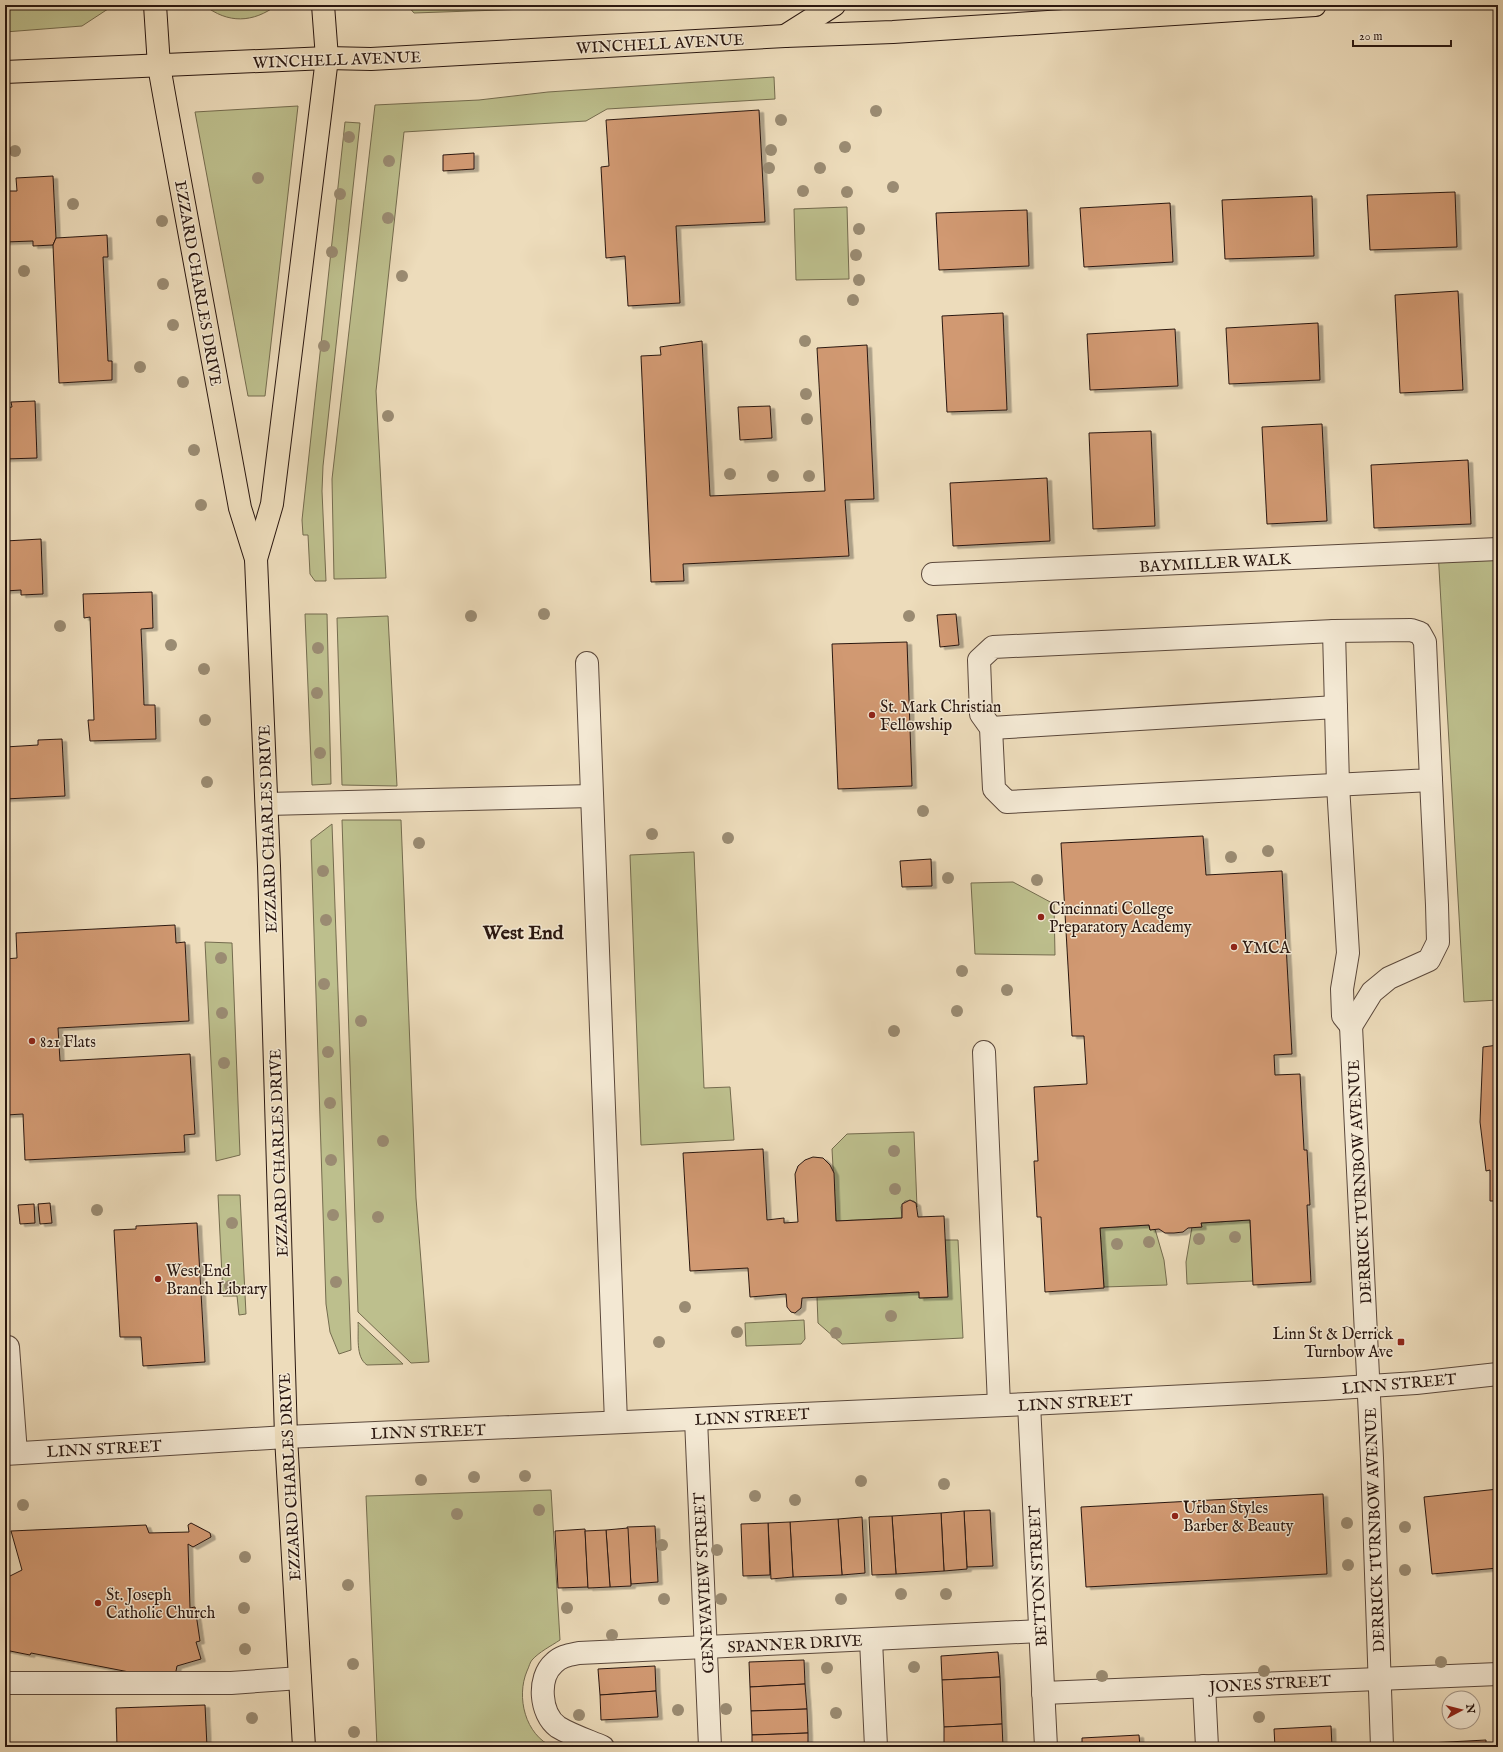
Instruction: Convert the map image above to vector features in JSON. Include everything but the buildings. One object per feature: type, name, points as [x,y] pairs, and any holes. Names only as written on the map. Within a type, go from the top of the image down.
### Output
[{"type":"main road","name":"EZZARD CHARLES DRIVE","points":[[155,5],[159,66],[240,508],[256,559],[267,804],[286,1437],[304,1747]]},
{"type":"main road","name":"EZZARD CHARLES DRIVE","points":[[256,559],[272,504],[327,58],[323,5]]},
{"type":"main road","points":[[785,36],[834,5]]},
{"type":"main road","name":"WINCHELL AVENUE","points":[[5,72],[327,58],[371,60],[785,36],[893,32],[1315,5]]},
{"type":"street","name":"BAYMILLER WALK","points":[[933,574],[1498,549]]},
{"type":"street","points":[[1334,631],[1338,785],[1348,953],[1342,989],[1343,1016],[1351,1026],[1372,992],[1389,978],[1429,960],[1438,942],[1431,780],[1425,642],[1420,633],[1411,630],[1334,631],[993,647],[979,660],[981,714],[991,728],[994,788],[1007,802],[1338,785],[1431,780]]},
{"type":"street","points":[[587,662],[616,1422]]},
{"type":"street","points":[[991,728],[1336,707]]},
{"type":"street","points":[[267,804],[592,796]]},
{"type":"street","name":"DERRICK TURNBOW AVENUE","points":[[1351,1026],[1369,1386],[1382,1747]]},
{"type":"street","points":[[984,1052],[999,1405]]},
{"type":"street","points":[[5,1347],[8,1347],[11,1454]]},
{"type":"street","name":"LINN STREET","points":[[11,1454],[286,1437],[1029,1404],[1369,1386],[1416,1383],[1498,1374]]},
{"type":"street","name":"BETTON STREET","points":[[1029,1404],[1046,1747]]},
{"type":"street","name":"GENEVAVIEW STREET","points":[[696,1419],[710,1747]]},
{"type":"street","name":"SPANNER DRIVE","points":[[603,1747],[557,1726],[545,1710],[542,1692],[544,1681],[552,1664],[564,1656],[579,1653],[1040,1631]]},
{"type":"street","points":[[870,1640],[876,1747]]},
{"type":"street","name":"JONES STREET","points":[[1043,1693],[1498,1674]]},
{"type":"street","points":[[5,1683],[231,1683],[300,1678]]},
{"type":"street","points":[[1204,1686],[1207,1747]]},
{"type":"green space","points":[[5,5],[114,5],[82,26],[5,32]]},
{"type":"green space","points":[[204,5],[277,5],[259,15],[240,19],[222,16]]},
{"type":"green space","points":[[407,5],[641,5],[414,13]]},
{"type":"green space","points":[[774,77],[775,99],[607,109],[586,121],[404,132],[376,391],[386,578],[334,579],[332,479],[375,105],[479,100],[548,92]]},
{"type":"green space","points":[[298,106],[265,396],[248,396],[195,112]]},
{"type":"green space","points":[[345,122],[360,123],[323,466],[322,491],[326,581],[315,581],[310,574],[308,535],[303,535],[302,520]]},
{"type":"green space","points":[[847,207],[849,279],[796,280],[794,209]]},
{"type":"green space","points":[[1498,549],[1498,1000],[1464,1002],[1438,551]]},
{"type":"green space","points":[[305,614],[327,614],[331,784],[312,785]]},
{"type":"green space","points":[[388,616],[397,786],[342,785],[337,618]]},
{"type":"green space","points":[[342,820],[401,820],[416,1198],[429,1362],[411,1363],[358,1312]]},
{"type":"green space","points":[[332,824],[351,1350],[339,1354],[330,1332],[326,1304],[311,840]]},
{"type":"green space","points":[[694,852],[704,1088],[730,1087],[734,1140],[641,1145],[630,855]]},
{"type":"green space","points":[[1013,882],[1054,904],[1055,955],[975,954],[971,883]]},
{"type":"green space","points":[[205,942],[232,943],[240,1155],[216,1161]]},
{"type":"green space","points":[[914,1132],[917,1207],[914,1201],[905,1201],[901,1207],[902,1218],[836,1221],[832,1149],[847,1134]]},
{"type":"green space","points":[[218,1195],[240,1195],[246,1314],[239,1315],[237,1296],[223,1296]]},
{"type":"green space","points":[[1250,1220],[1253,1281],[1187,1284],[1186,1262],[1192,1227],[1201,1227],[1201,1223]]},
{"type":"green space","points":[[1149,1225],[1150,1230],[1155,1229],[1164,1260],[1167,1285],[1104,1287],[1100,1228]]},
{"type":"green space","points":[[945,1240],[958,1240],[963,1338],[842,1344],[818,1323],[817,1297],[919,1292],[920,1298],[947,1297]]},
{"type":"green space","points":[[804,1320],[805,1339],[801,1344],[746,1346],[745,1323]]},
{"type":"green space","points":[[358,1322],[403,1364],[367,1365],[363,1361],[359,1351]]},
{"type":"green space","points":[[551,1490],[560,1640],[531,1661],[522,1692],[525,1714],[530,1725],[543,1741],[553,1747],[377,1747],[366,1496]]},
{"type":"place","name":"St. Mark Christian Fellowship","points":[[872,715]]},
{"type":"place","name":"Cincinnati College Preparatory Academy","points":[[1041,917]]},
{"type":"place","name":"YMCA","points":[[1234,947]]},
{"type":"place","name":"821 Flats","points":[[32,1041]]},
{"type":"place","name":"West End Branch Library","points":[[158,1279]]},
{"type":"place","name":"Linn St & Derrick Turnbow Ave","points":[[1401,1342]]},
{"type":"place","name":"Urban Styles Barber & Beauty","points":[[1175,1516]]},
{"type":"place","name":"St. Joseph Catholic Church","points":[[98,1603]]},
{"type":"district","name":"West End","points":[[523,932]]}]
